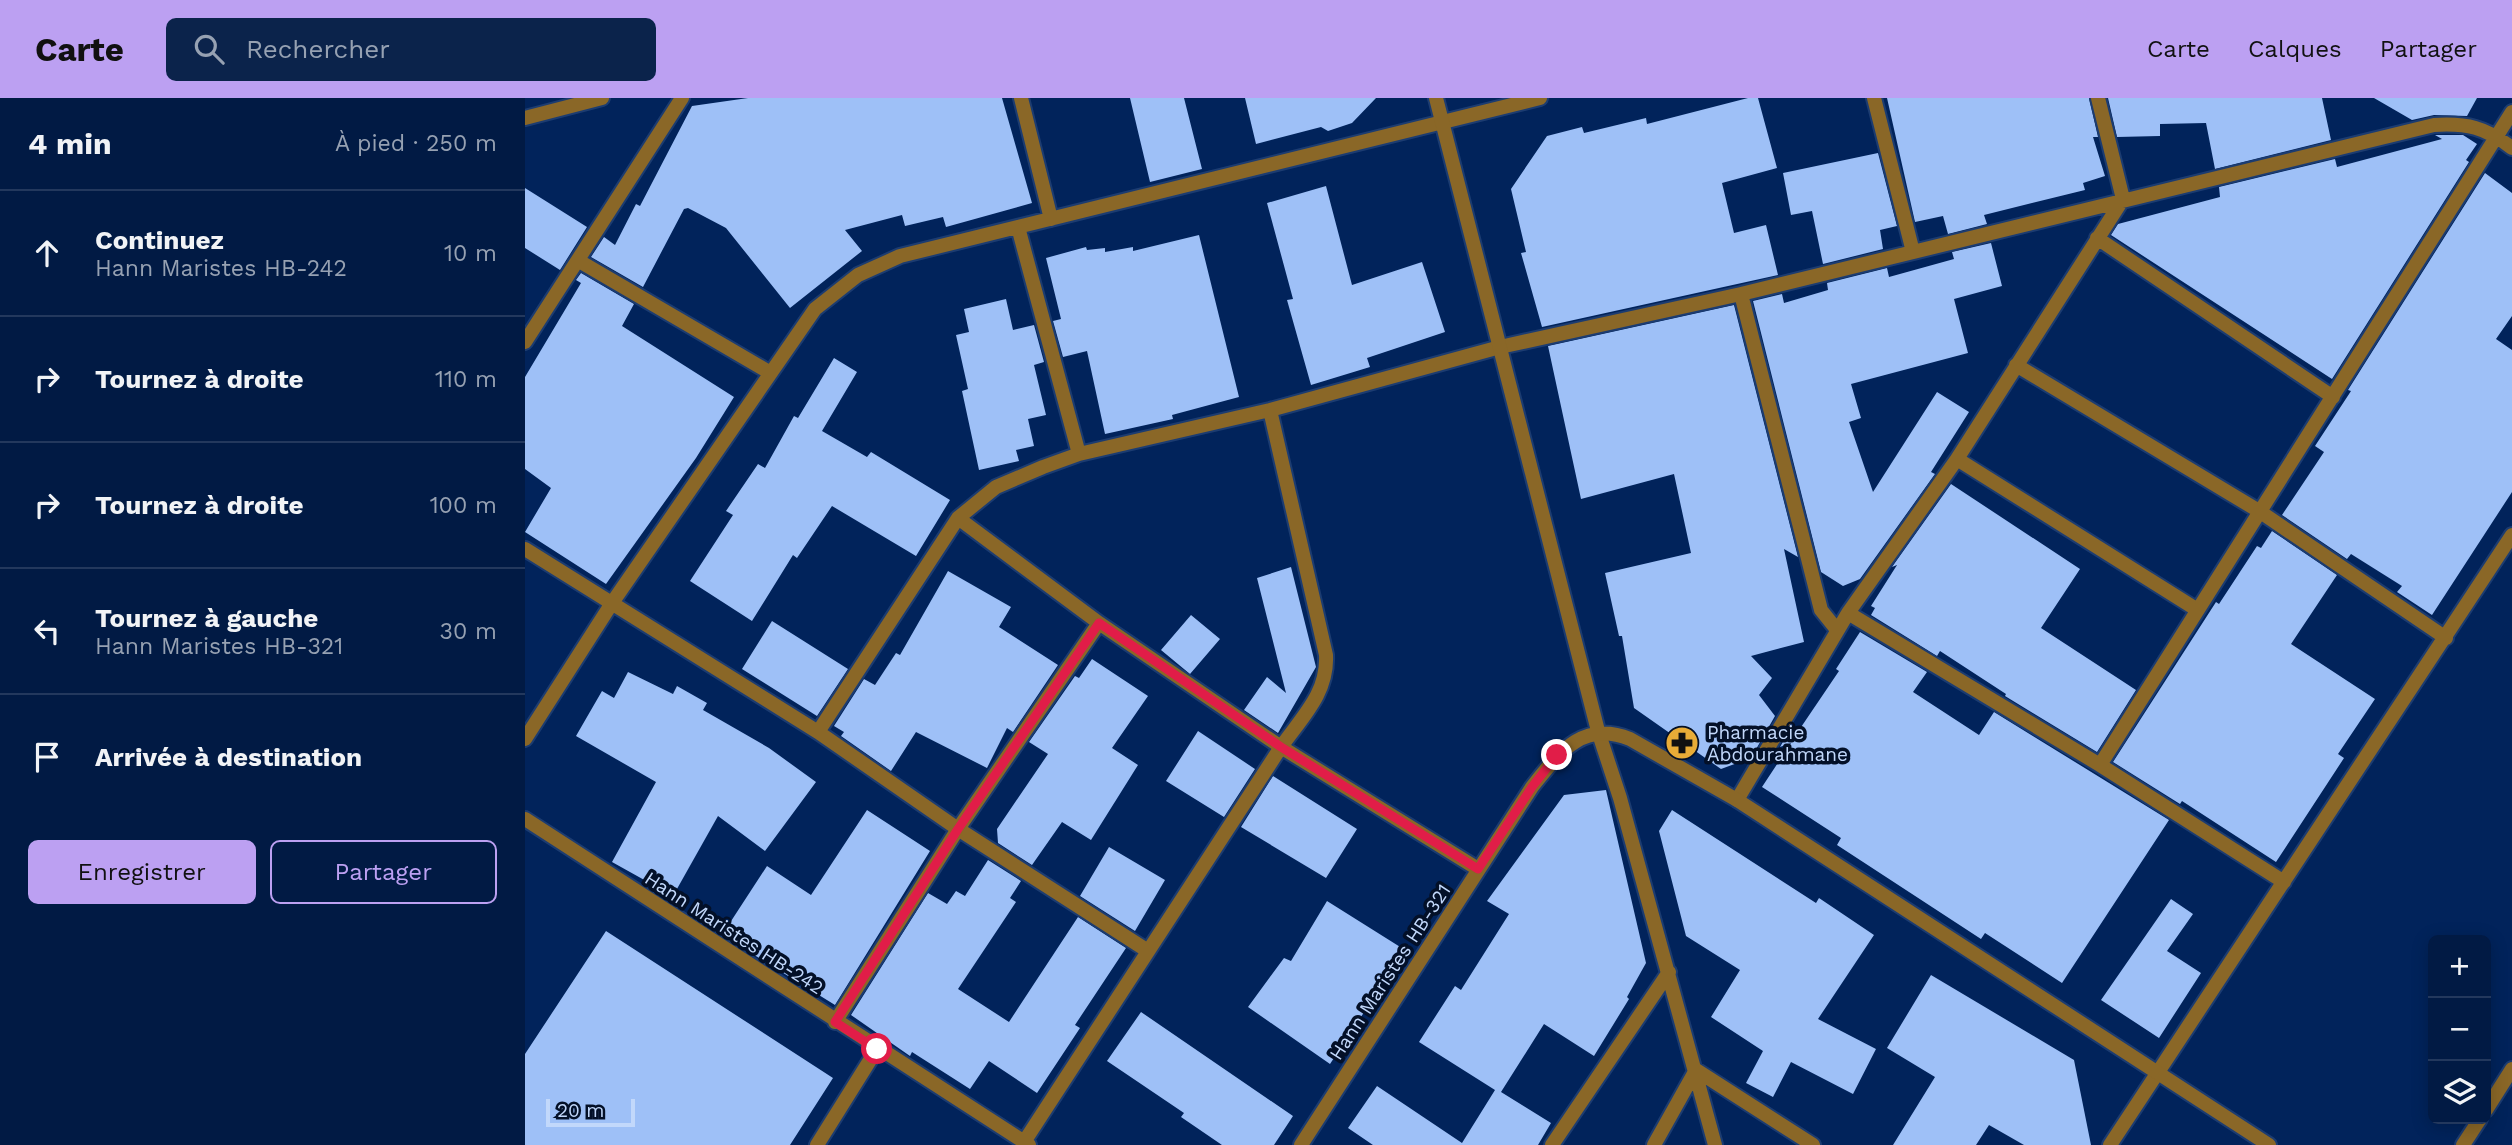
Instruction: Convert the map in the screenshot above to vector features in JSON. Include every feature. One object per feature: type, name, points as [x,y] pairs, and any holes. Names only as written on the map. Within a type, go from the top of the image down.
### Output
[{"type":"street","points":[[525,118],[602,98]]},
{"type":"street","points":[[525,342],[682,98]]},
{"type":"street","points":[[1021,98],[1051,219]]},
{"type":"street","points":[[1436,98],[1598,731],[1620,797],[1715,1145]]},
{"type":"street","points":[[525,739],[612,603],[769,372],[815,309],[858,275],[900,256],[1540,98]]},
{"type":"street","points":[[1874,98],[1913,252]]},
{"type":"street","points":[[1737,800],[1837,630],[1957,459],[2123,199],[2098,98]]},
{"type":"street","points":[[2100,765],[2512,112]]},
{"type":"street","points":[[818,732],[958,518],[996,487],[1079,454],[1270,410],[1500,347],[1741,294],[2434,125],[2463,123],[2496,136],[2512,148]]},
{"type":"street","points":[[1018,227],[1079,454]]},
{"type":"street","points":[[2097,238],[2333,397]]},
{"type":"street","points":[[579,261],[769,372]]},
{"type":"street","points":[[1741,294],[1821,610],[1837,630]]},
{"type":"street","points":[[2016,365],[2259,512],[2446,638]]},
{"type":"street","points":[[1027,1143],[1148,951],[1322,689],[1327,675],[1326,655],[1270,410]]},
{"type":"street","points":[[1957,459],[2196,609]]},
{"type":"street","points":[[958,518],[1099,623],[1281,747],[1478,869]]},
{"type":"street","points":[[2110,1145],[2512,535]]},
{"type":"street","points":[[525,549],[818,732],[958,829],[1148,951]]},
{"type":"street","points":[[1848,613],[2100,765],[2284,882]]},
{"type":"street","points":[[835,1022],[958,829],[1099,623]]},
{"type":"street","points":[[1598,731],[1615,733],[1630,739],[1737,800],[2269,1145]]},
{"type":"street","name":"Hann Maristes HB-321","points":[[1301,1145],[1532,787],[1557,755],[1578,740],[1598,731]]},
{"type":"street","name":"Hann Maristes HB-242","points":[[525,819],[835,1022],[1027,1143]]},
{"type":"street","points":[[1552,1145],[1668,972]]},
{"type":"street","points":[[817,1145],[877,1049]]},
{"type":"street","points":[[2491,1102],[2512,1069]]},
{"type":"street","points":[[1654,1145],[1696,1070]]},
{"type":"street","points":[[1696,1070],[1812,1145]]},
{"type":"street","points":[[2463,1145],[2477,1124]]},
{"type":"building","points":[[748,98],[1002,98],[1032,203],[946,227],[943,217],[905,226],[902,215],[845,230],[862,251],[790,308],[726,228],[688,208],[684,209],[643,287],[591,257],[604,237],[615,245],[636,204],[640,206],[692,106]]},
{"type":"building","points":[[1130,98],[1184,98],[1202,169],[1150,182]]},
{"type":"building","points":[[1245,98],[1376,98],[1352,123],[1328,131],[1321,127],[1256,144]]},
{"type":"building","points":[[1748,98],[1758,98],[1777,168],[1722,183],[1734,233],[1766,225],[1778,275],[1542,327],[1521,253],[1526,252],[1511,189],[1547,136],[1582,127],[1584,133],[1646,118],[1647,124]]},
{"type":"building","points":[[1887,98],[2089,98],[2098,137],[2093,137],[2105,176],[2083,183],[2085,190],[1984,215],[1987,224],[1948,234],[1943,216],[1915,222]]},
{"type":"building","points":[[2108,98],[2322,98],[2331,140],[2215,169],[2206,123],[2160,124],[2160,136],[2117,137]]},
{"type":"building","points":[[2374,98],[2477,98],[2467,116],[2434,115],[2412,120]]},
{"type":"building","points":[[2435,135],[2463,135],[2477,144],[2466,160],[2469,162],[2332,379],[2111,235],[2118,224],[2220,197],[2219,187],[2335,159],[2337,167],[2442,139]]},
{"type":"building","points":[[1878,153],[1897,226],[1880,230],[1883,249],[1823,264],[1812,211],[1791,215],[1783,173]]},
{"type":"building","points":[[2485,173],[2512,193],[2512,316],[2496,339],[2512,350],[2512,492],[2432,615],[2397,592],[2402,586],[2351,554],[2347,559],[2282,515],[2324,452],[2315,446],[2351,391],[2348,390]]},
{"type":"building","points":[[1326,186],[1352,285],[1422,262],[1445,332],[1367,358],[1370,367],[1311,385],[1287,300],[1293,299],[1267,203]]},
{"type":"building","points":[[525,188],[587,227],[560,270],[525,248]]},
{"type":"building","points":[[1199,235],[1239,397],[1172,415],[1173,419],[1105,434],[1087,351],[1063,357],[1053,321],[1061,319],[1046,258],[1086,247],[1087,250],[1105,248],[1105,252],[1133,247],[1133,251]]},
{"type":"building","points":[[1991,243],[2002,286],[1954,299],[1968,353],[1851,384],[1861,418],[1849,422],[1873,492],[1937,392],[1969,412],[1931,472],[1935,474],[1860,579],[1843,586],[1821,572],[1753,301],[1782,294],[1784,303],[1828,290],[1827,283],[1887,268],[1889,277],[1954,259],[1952,252]]},
{"type":"building","points":[[581,273],[634,304],[622,326],[734,397],[696,458],[606,584],[525,532],[551,488],[525,469],[525,377],[581,283],[576,280]]},
{"type":"building","points":[[1006,299],[1013,330],[1034,325],[1044,362],[1034,365],[1046,415],[1028,419],[1034,446],[1016,450],[1019,461],[979,470],[962,391],[968,389],[956,335],[969,332],[964,309]]},
{"type":"building","points":[[1734,305],[1798,557],[1784,549],[1804,642],[1751,656],[1772,678],[1759,695],[1775,716],[1751,758],[1721,769],[1634,708],[1622,636],[1619,636],[1605,573],[1691,553],[1674,474],[1581,499],[1548,346]]},
{"type":"building","points":[[834,358],[857,372],[822,431],[867,457],[871,452],[950,500],[916,556],[832,506],[797,558],[793,555],[752,621],[690,581],[733,515],[726,511],[758,464],[765,468],[794,416],[798,418]]},
{"type":"building","points":[[1951,484],[2080,569],[2041,628],[2136,690],[2097,752],[2005,696],[2006,694],[1940,651],[1937,656],[1871,615],[1875,608],[1871,606],[1897,565],[1892,567]]},
{"type":"building","points":[[2272,531],[2337,575],[2291,644],[2375,699],[2338,754],[2344,758],[2276,862],[2182,801],[2180,804],[2113,762],[2216,602],[2219,604],[2257,546],[2261,548]]},
{"type":"building","points":[[1291,567],[1316,667],[1278,733],[1244,710],[1267,677],[1286,693],[1257,578]]},
{"type":"building","points":[[948,571],[1011,607],[999,627],[1058,665],[1013,732],[1007,728],[987,768],[916,732],[891,771],[841,736],[844,732],[834,726],[864,679],[875,685],[896,653],[900,655]]},
{"type":"building","points":[[1191,615],[1220,639],[1190,674],[1161,650]]},
{"type":"building","points":[[772,621],[848,669],[817,716],[742,669]]},
{"type":"building","points":[[1860,632],[1927,672],[1913,692],[1979,735],[1994,712],[2169,820],[2062,983],[1985,933],[1981,939],[1837,845],[1841,838],[1762,787],[1791,743],[1780,747],[1788,733],[1793,739],[1839,671],[1836,669]]},
{"type":"building","points":[[1092,659],[1148,696],[1112,748],[1138,765],[1091,840],[1062,822],[1032,865],[998,843],[997,829],[1048,754],[1029,742],[1075,676],[1079,678]]},
{"type":"building","points":[[628,672],[673,694],[677,686],[707,703],[703,710],[769,748],[816,782],[765,851],[718,816],[673,896],[612,862],[656,782],[576,736],[602,691],[614,698]]},
{"type":"building","points":[[1198,731],[1255,769],[1224,817],[1166,781]]},
{"type":"building","points":[[1273,776],[1357,829],[1326,878],[1241,827]]},
{"type":"building","points":[[1606,790],[1646,963],[1627,997],[1629,999],[1594,1056],[1544,1024],[1501,1092],[1551,1123],[1538,1145],[1373,1145],[1348,1128],[1377,1086],[1462,1143],[1495,1090],[1419,1042],[1455,986],[1461,990],[1509,914],[1487,901],[1564,795]]},
{"type":"building","points":[[867,810],[930,851],[835,1005],[722,935],[767,866],[811,895]]},
{"type":"building","points":[[1672,810],[1816,903],[1819,898],[1874,935],[1818,1019],[1876,1049],[1853,1094],[1791,1062],[1773,1097],[1746,1083],[1763,1051],[1711,1017],[1740,970],[1686,936],[1659,831]]},
{"type":"building","points":[[1109,847],[1165,880],[1135,931],[1080,896]]},
{"type":"building","points":[[988,860],[1021,881],[1010,898],[1016,902],[958,989],[1009,1022],[1078,917],[1126,948],[1075,1025],[1080,1028],[1037,1093],[989,1061],[970,1089],[912,1052],[910,1056],[851,1015],[928,893],[947,904],[956,891],[965,896]]},
{"type":"building","points":[[2171,899],[2193,914],[2167,951],[2201,973],[2159,1038],[2101,1000]]},
{"type":"building","points":[[1327,901],[1405,950],[1330,1064],[1248,1007],[1284,958],[1291,961]]},
{"type":"building","points":[[606,931],[833,1078],[790,1145],[525,1145],[525,1054]]},
{"type":"building","points":[[1931,975],[2074,1060],[2091,1145],[2024,1145],[1989,1125],[1976,1145],[1893,1145],[1935,1077],[1887,1048]]},
{"type":"building","points":[[1141,1012],[1293,1116],[1274,1145],[1222,1145],[1181,1117],[1184,1113],[1107,1061]]},
{"type":"place","name":"Pharmacie Abdourahmane","points":[[1682,743]]},
{"type":"route","points":[[877,1049],[835,1022],[958,829],[1099,623],[1281,747],[1478,869],[1532,787],[1557,755]]}]
